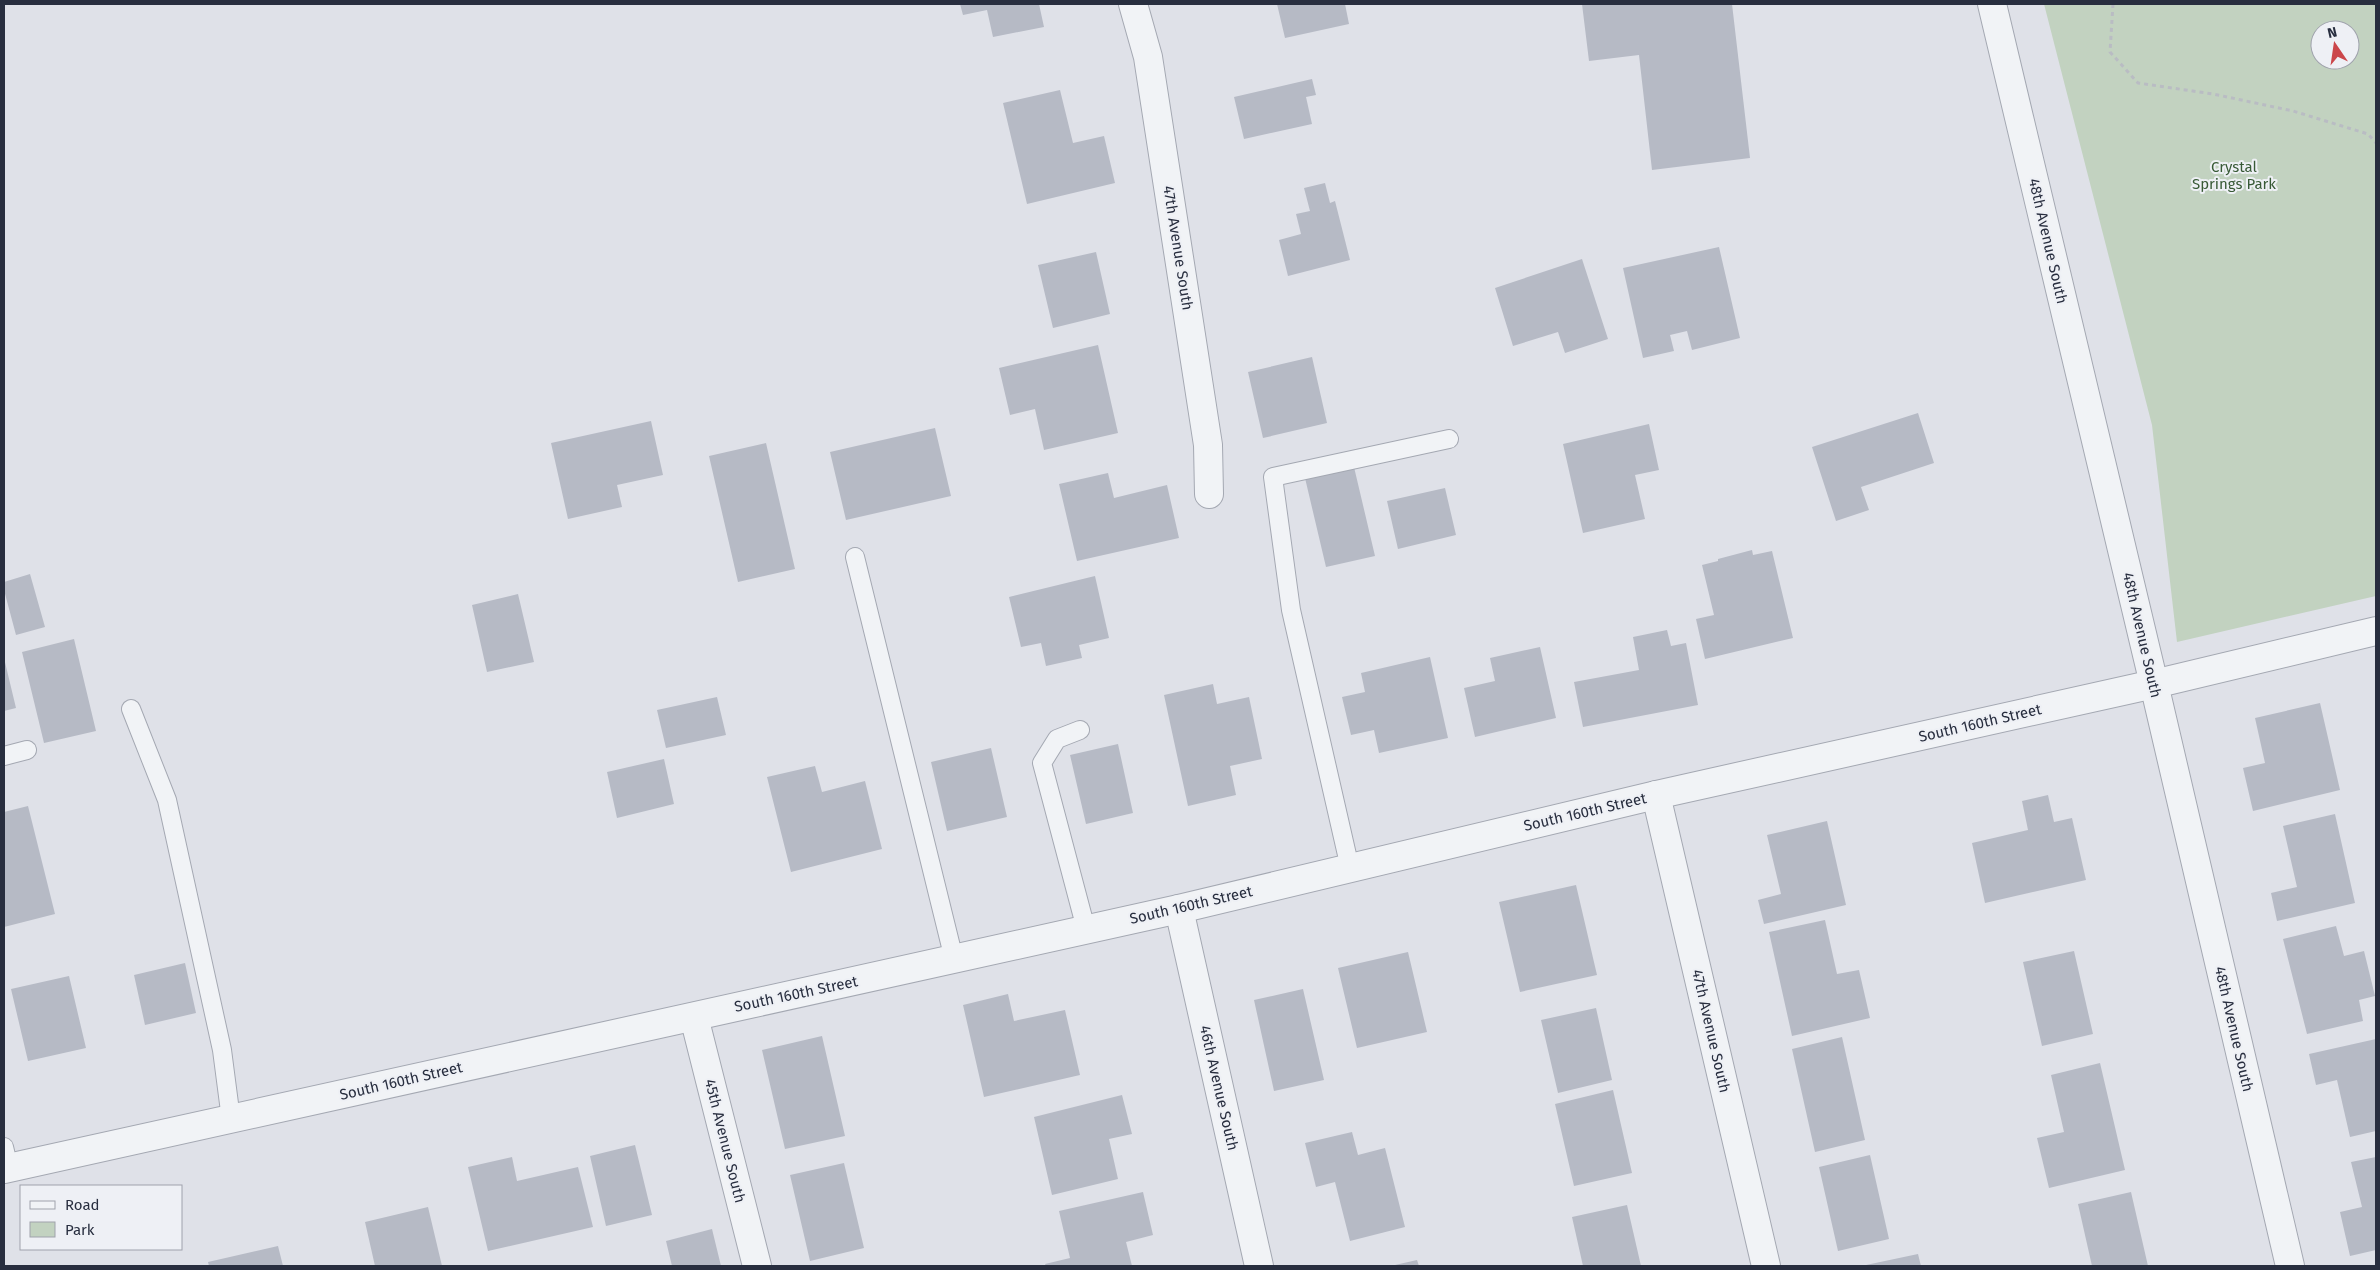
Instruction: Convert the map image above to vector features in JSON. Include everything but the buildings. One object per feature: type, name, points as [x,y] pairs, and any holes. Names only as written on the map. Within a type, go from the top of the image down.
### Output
[{"type":"street","name":"47th Avenue South","points":[[1133,4],[1148,58],[1208,445],[1209,494]]},
{"type":"street","name":"48th Avenue South","points":[[1992,4],[2290,1266]]},
{"type":"street","name":"South 160th Street","points":[[5,1161],[231,1119],[1179,909],[1656,795],[2154,684],[2376,631]]},
{"type":"street","name":"47th Avenue South","points":[[1656,795],[1766,1266]]},
{"type":"street","name":"46th Avenue South","points":[[1179,909],[1260,1266]]},
{"type":"street","name":"45th Avenue South","points":[[694,1017],[757,1266]]},
{"type":"lane","points":[[1350,868],[1291,610],[1273,477],[1449,439]]},
{"type":"lane","points":[[855,557],[954,959]]},
{"type":"lane","points":[[131,710],[166,800],[222,1050],[231,1119]]},
{"type":"lane","points":[[1080,730],[1057,739],[1042,763],[1086,929]]},
{"type":"lane","points":[[4,756],[27,750]]},
{"type":"path","points":[[2113,4],[2110,52],[2138,83],[2213,94],[2293,111],[2368,134],[2376,143]]},
{"type":"green space","name":"Crystal Springs Park","points":[[2044,4],[2376,4],[2376,596],[2177,642],[2152,425]]}]
